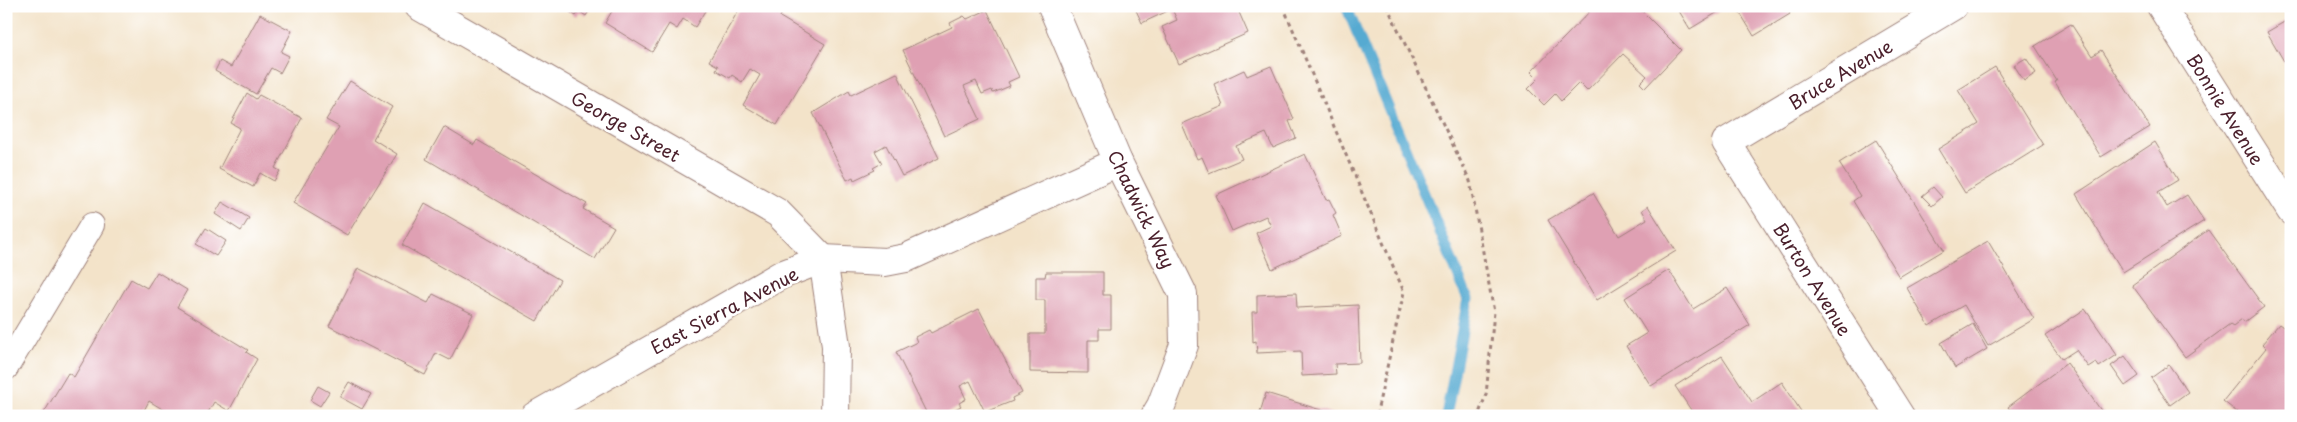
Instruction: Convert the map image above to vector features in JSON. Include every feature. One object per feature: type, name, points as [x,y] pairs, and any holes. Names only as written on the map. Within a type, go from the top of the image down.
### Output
[{"type":"street","name":"George Street","points":[[419,6],[778,213],[823,259]]},
{"type":"street","name":"Chadwick Way","points":[[1052,6],[1118,162],[1183,294],[1184,345],[1155,416]]},
{"type":"street","name":"Bruce Avenue","points":[[1726,142],[1953,6]]},
{"type":"street","name":"Bonnie Avenue","points":[[2161,6],[2291,211]]},
{"type":"street","name":"Burton Avenue","points":[[1726,142],[1900,416]]},
{"type":"street","name":"East Sierra Avenue","points":[[534,416],[781,275],[823,259],[885,262],[906,258],[1118,162]]},
{"type":"street","points":[[823,259],[836,346],[834,416]]},
{"type":"lane","points":[[6,368],[92,225]]},
{"type":"path","points":[[1283,6],[1404,292],[1376,416]]},
{"type":"path","points":[[1387,6],[1470,181],[1494,312],[1486,395],[1478,416]]},
{"type":"building","points":[[561,6],[592,6],[586,16],[579,11],[576,16]]},
{"type":"building","points":[[615,6],[708,6],[695,27],[683,19],[677,29],[669,24],[652,52],[605,23]]},
{"type":"building","points":[[741,6],[762,6],[767,9],[770,6],[782,13],[780,17],[825,44],[777,125],[743,105],[760,75],[750,69],[742,82],[732,75],[730,78],[716,70],[718,66],[709,61]]},
{"type":"building","points":[[1134,6],[1241,6],[1242,9],[1238,10],[1248,33],[1179,64],[1162,27],[1177,20],[1172,9],[1142,23]]},
{"type":"building","points":[[1595,6],[1637,6],[1681,50],[1645,88],[1640,83],[1647,76],[1623,54],[1587,91],[1579,83],[1561,101],[1555,94],[1544,105],[1528,89],[1538,79],[1531,72]]},
{"type":"building","points":[[1676,6],[1728,6],[1690,29]]},
{"type":"building","points":[[1736,6],[1786,6],[1790,14],[1754,36]]},
{"type":"building","points":[[987,10],[1019,77],[1008,82],[1010,86],[993,93],[992,90],[982,94],[976,81],[964,86],[980,119],[944,136],[903,50],[952,27],[950,23],[964,16],[967,19]]},
{"type":"building","points":[[260,14],[292,31],[281,52],[289,56],[280,73],[271,68],[256,94],[215,71],[220,61],[231,67]]},
{"type":"building","points":[[2291,18],[2291,59],[2285,63],[2267,32]]},
{"type":"building","points":[[2071,24],[2092,56],[2101,50],[2150,127],[2101,157],[2035,46]]},
{"type":"building","points":[[2026,58],[2036,73],[2024,81],[2014,65]]},
{"type":"building","points":[[1271,66],[1294,119],[1289,121],[1296,138],[1273,148],[1266,133],[1236,146],[1242,159],[1209,173],[1202,157],[1197,159],[1182,124],[1223,106],[1214,84],[1244,70],[1247,76]]},
{"type":"building","points":[[1995,67],[2043,145],[1965,193],[1938,149],[1979,124],[1958,90]]},
{"type":"building","points":[[897,73],[939,158],[902,176],[886,145],[875,151],[882,163],[873,168],[875,170],[854,180],[853,177],[847,180],[813,113],[849,91],[851,95]]},
{"type":"building","points":[[350,81],[392,107],[373,139],[397,154],[347,235],[293,203],[339,127],[326,120]]},
{"type":"building","points":[[247,93],[256,99],[259,95],[302,118],[275,168],[280,171],[274,181],[260,173],[253,187],[219,169],[240,128],[231,123]]},
{"type":"building","points":[[444,127],[474,145],[477,140],[587,204],[583,209],[614,227],[595,259],[426,159]]},
{"type":"building","points":[[1876,140],[1944,250],[1899,277],[1853,201],[1860,196],[1839,163]]},
{"type":"building","points":[[2155,142],[2178,180],[2158,192],[2167,207],[2187,195],[2204,221],[2123,272],[2076,194]]},
{"type":"building","points":[[1305,154],[1326,200],[1329,199],[1336,213],[1333,215],[1342,236],[1272,269],[1256,233],[1271,226],[1266,216],[1232,231],[1216,195]]},
{"type":"building","points":[[1933,187],[1942,197],[1932,206],[1922,196]]},
{"type":"building","points":[[1593,193],[1619,236],[1647,219],[1642,210],[1648,206],[1676,251],[1597,300],[1548,220]]},
{"type":"building","points":[[222,202],[249,218],[241,231],[215,214]]},
{"type":"building","points":[[425,203],[560,280],[537,321],[402,245]]},
{"type":"building","points":[[206,228],[226,241],[216,256],[196,244]]},
{"type":"building","points":[[2208,230],[2264,307],[2244,322],[2242,319],[2233,326],[2230,324],[2185,357],[2132,285]]},
{"type":"building","points":[[1988,241],[2034,319],[1988,346],[1964,305],[1929,326],[1907,288]]},
{"type":"building","points":[[358,268],[428,303],[433,294],[473,314],[450,360],[436,353],[425,375],[329,326]]},
{"type":"building","points":[[1669,270],[1693,309],[1727,288],[1750,325],[1651,386],[1626,346],[1647,333],[1625,298]]},
{"type":"building","points":[[157,272],[187,290],[177,307],[248,350],[246,352],[257,359],[229,411],[214,402],[206,416],[174,416],[149,401],[141,416],[42,416],[68,373],[74,377],[131,279],[147,288]]},
{"type":"building","points":[[1046,272],[1103,272],[1103,295],[1111,295],[1111,329],[1099,329],[1099,340],[1088,340],[1088,373],[1030,372],[1030,334],[1045,334],[1045,300],[1036,300],[1036,277],[1045,277]]},
{"type":"building","points":[[1296,293],[1297,308],[1358,305],[1360,363],[1335,364],[1336,374],[1302,376],[1301,351],[1257,353],[1256,341],[1253,342],[1252,312],[1257,312],[1257,295]]},
{"type":"building","points":[[979,309],[1022,393],[1012,398],[1013,401],[985,412],[970,381],[960,386],[966,399],[959,403],[961,406],[942,416],[928,416],[896,352],[917,342],[915,337],[929,330],[931,333]]},
{"type":"building","points":[[2085,309],[2117,355],[2099,367],[2096,362],[2088,367],[2076,350],[2062,359],[2045,336]]},
{"type":"building","points":[[1973,324],[1987,349],[1955,368],[1941,343]]},
{"type":"building","points":[[2279,324],[2291,333],[2291,416],[2242,416],[2223,401],[2266,348],[2262,344]]},
{"type":"building","points":[[1722,356],[1752,402],[1782,382],[1804,416],[1695,416],[1675,386]]},
{"type":"building","points":[[2125,356],[2139,376],[2125,386],[2111,366]]},
{"type":"building","points":[[2067,363],[2105,416],[2014,416],[2008,407]]},
{"type":"building","points":[[2169,365],[2188,392],[2170,405],[2151,378]]},
{"type":"building","points":[[349,382],[371,394],[362,409],[340,397]]},
{"type":"building","points":[[318,386],[329,392],[320,406],[310,400]]},
{"type":"building","points":[[1266,393],[1337,415],[1337,416],[1259,416]]},
{"type":"waterway","points":[[1346,6],[1468,299],[1446,416]]}]
